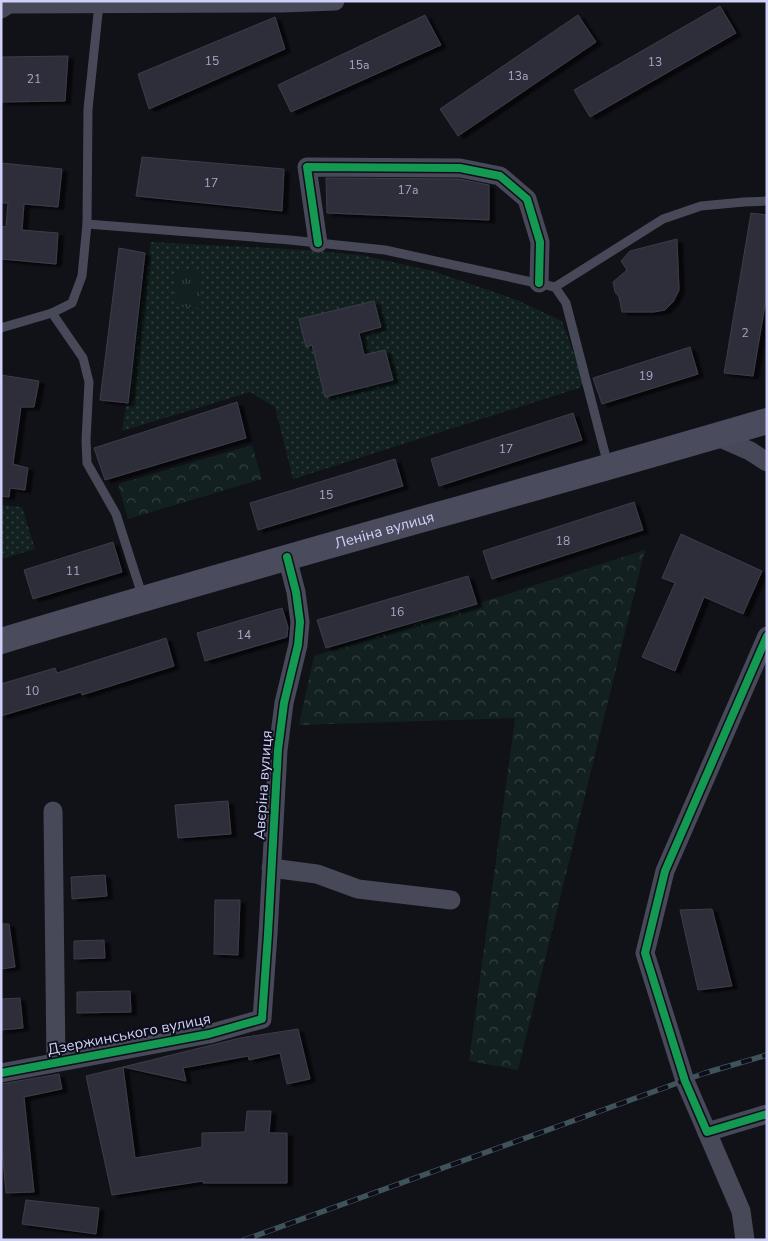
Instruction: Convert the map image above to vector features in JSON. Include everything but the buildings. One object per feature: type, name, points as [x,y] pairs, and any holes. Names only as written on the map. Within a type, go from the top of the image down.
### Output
[{"type":"main road","name":"Леніна вулиця","points":[[1,641],[143,598],[609,468],[767,421]]},
{"type":"street","points":[[1,9],[9,4],[335,1]]},
{"type":"street","points":[[318,243],[307,167],[460,168],[500,176],[527,199],[540,242],[547,285]]},
{"type":"street","points":[[716,436],[750,451],[767,462]]},
{"type":"street","name":"Авєріна вулиця","points":[[262,1019],[278,750],[284,703],[298,645],[300,622],[296,592],[287,557]]},
{"type":"street","points":[[745,1240],[741,1212],[685,1081],[644,953],[665,871],[767,636]]},
{"type":"street","points":[[53,811],[56,1062]]},
{"type":"street","points":[[271,868],[317,874],[358,890],[451,900]]},
{"type":"street","name":"Дзержинського вулиця","points":[[1,1073],[209,1034],[262,1019]]},
{"type":"street","points":[[707,1132],[767,1114]]},
{"type":"lane","points":[[1,328],[52,313],[72,303],[82,276],[87,224],[88,109],[99,4]]},
{"type":"lane","points":[[547,285],[663,219],[702,206],[767,201]]},
{"type":"lane","points":[[87,224],[385,250],[547,285],[566,303],[609,468]]},
{"type":"lane","points":[[52,313],[84,358],[89,382],[86,440],[87,463],[116,514],[143,598]]},
{"type":"green space","points":[[151,242],[306,250],[361,255],[433,271],[517,300],[562,321],[584,382],[579,388],[293,479],[275,407],[250,392],[122,431]]},
{"type":"green space","points":[[177,269],[202,272],[199,308],[174,306]]},
{"type":"green space","points":[[252,445],[262,479],[128,519],[118,484]]},
{"type":"green space","points":[[1,505],[22,507],[35,549],[1,559]]},
{"type":"green space","points":[[645,550],[518,1070],[469,1061],[515,718],[299,725],[314,656]]},
{"type":"railway","points":[[244,1240],[705,1073],[767,1055]]},
{"type":"cycle path","points":[[318,243],[307,167],[460,168],[500,176],[527,199],[540,242],[539,283]]},
{"type":"cycle path","points":[[1,1073],[209,1034],[262,1019],[278,750],[284,703],[298,645],[300,622],[296,592],[287,557]]},
{"type":"cycle path","points":[[767,636],[665,871],[645,953],[685,1081],[707,1132],[767,1114]]}]
